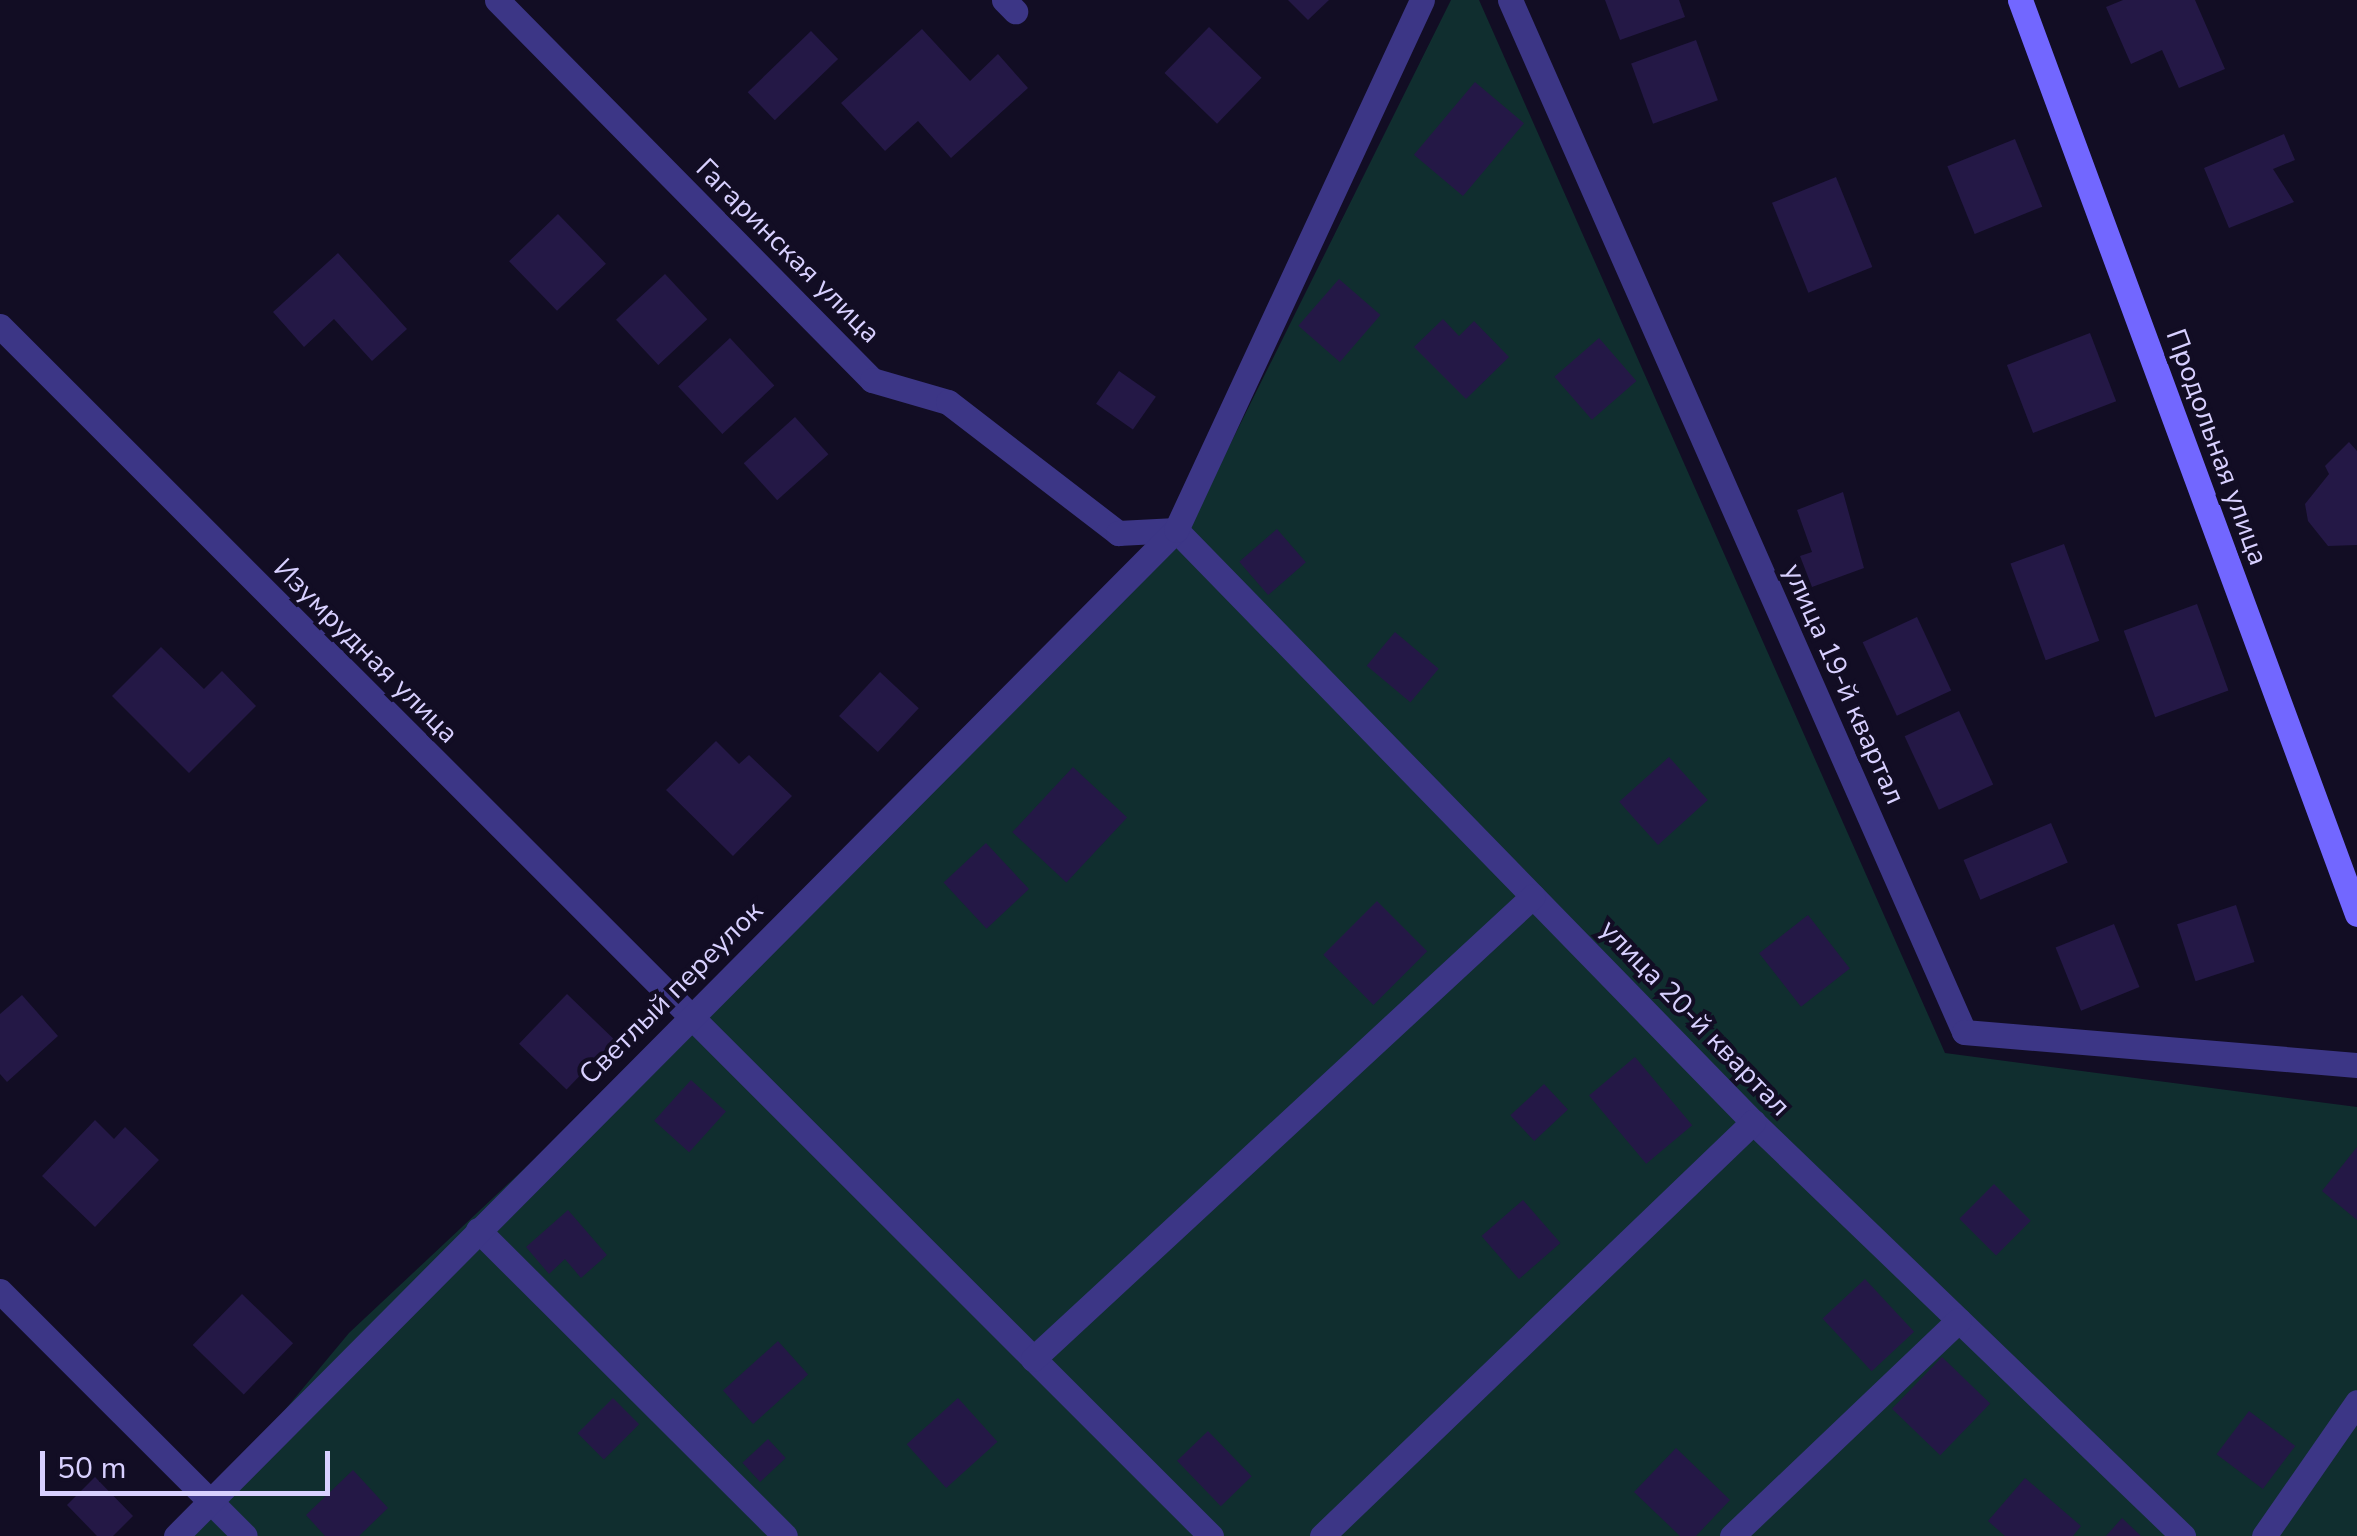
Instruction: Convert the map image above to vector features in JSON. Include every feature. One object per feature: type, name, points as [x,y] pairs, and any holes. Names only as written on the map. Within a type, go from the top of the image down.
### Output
[{"type":"street","name":"Гагаринская улица","points":[[498,0],[872,380],[948,402],[1118,534],[1176,530]]},
{"type":"street","points":[[1176,530],[1422,0]]},
{"type":"street","name":"улица 19-й квартал","points":[[1510,0],[1964,1032],[2357,1065]]},
{"type":"street","name":"Продольная улица","points":[[2020,0],[2357,914]]},
{"type":"street","name":"Изумрудная улица","points":[[0,326],[1211,1536]]},
{"type":"street","name":"улица 20-й квартал","points":[[1176,530],[1753,1122],[2182,1536]]},
{"type":"street","name":"Светлый переулок","points":[[176,1536],[1176,530]]},
{"type":"street","points":[[1033,1359],[1533,896]]},
{"type":"street","points":[[1322,1536],[1753,1122]]},
{"type":"street","points":[[478,1230],[786,1536]]},
{"type":"street","points":[[0,1292],[245,1536]]},
{"type":"street","points":[[1732,1536],[1959,1320]]},
{"type":"street","points":[[2264,1536],[2357,1402]]},
{"type":"green space","points":[[1451,0],[1479,0],[1945,1053],[2357,1107],[2357,1536],[180,1536],[349,1333],[1022,702],[1198,509]]},
{"type":"building","points":[[1288,0],[1329,0],[1308,20]]},
{"type":"building","points":[[1605,0],[1679,0],[1685,17],[1620,40]]},
{"type":"building","points":[[2123,0],[2195,0],[2225,69],[2179,88],[2162,50],[2131,64],[2106,7]]},
{"type":"building","points":[[1209,27],[1262,78],[1217,124],[1165,73]]},
{"type":"building","points":[[922,29],[970,81],[998,54],[1028,88],[951,158],[918,121],[885,151],[841,103]]},
{"type":"building","points":[[811,31],[838,59],[775,120],[748,92]]},
{"type":"building","points":[[1696,40],[1718,100],[1653,124],[1631,64]]},
{"type":"building","points":[[1475,82],[1524,123],[1463,196],[1414,155]]},
{"type":"building","points":[[2284,134],[2295,160],[2273,169],[2294,202],[2229,228],[2204,168]]},
{"type":"building","points":[[2015,139],[2042,207],[1975,234],[1947,166]]},
{"type":"building","points":[[1836,177],[1872,267],[1808,293],[1772,203]]},
{"type":"building","points":[[558,214],[606,264],[557,311],[509,261]]},
{"type":"building","points":[[338,253],[407,329],[372,361],[334,319],[304,347],[273,312]]},
{"type":"building","points":[[665,274],[707,319],[658,365],[616,320]]},
{"type":"building","points":[[1339,279],[1381,315],[1340,362],[1298,326]]},
{"type":"building","points":[[1443,319],[1459,336],[1474,321],[1509,357],[1466,399],[1414,347]]},
{"type":"building","points":[[2090,333],[2116,401],[2033,433],[2007,365]]},
{"type":"building","points":[[730,338],[774,386],[722,434],[678,386]]},
{"type":"building","points":[[1599,338],[1636,381],[1592,420],[1554,377]]},
{"type":"building","points":[[1119,371],[1156,397],[1133,430],[1096,404]]},
{"type":"building","points":[[795,417],[828,454],[777,500],[744,463]]},
{"type":"building","points":[[2349,442],[2357,451],[2357,545],[2328,546],[2308,521],[2305,504],[2329,474],[2325,466]]},
{"type":"building","points":[[1843,492],[1864,568],[1812,587],[1800,556],[1812,552],[1797,510]]},
{"type":"building","points":[[1277,529],[1306,562],[1268,595],[1239,562]]},
{"type":"building","points":[[2064,544],[2099,641],[2046,660],[2010,563]]},
{"type":"building","points":[[2197,604],[2228,690],[2155,717],[2124,631]]},
{"type":"building","points":[[1917,617],[1951,690],[1897,716],[1863,642]]},
{"type":"building","points":[[1395,632],[1439,669],[1410,702],[1367,666]]},
{"type":"building","points":[[161,647],[204,689],[222,671],[256,706],[189,773],[112,696]]},
{"type":"building","points":[[880,672],[919,708],[878,752],[839,716]]},
{"type":"building","points":[[1959,711],[1993,784],[1939,810],[1905,736]]},
{"type":"building","points":[[716,741],[739,764],[749,755],[792,796],[733,856],[666,790]]},
{"type":"building","points":[[1669,757],[1708,800],[1658,845],[1619,802]]},
{"type":"building","points":[[1073,767],[1127,817],[1066,883],[1012,832]]},
{"type":"building","points":[[2051,823],[2068,863],[1980,900],[1964,860]]},
{"type":"building","points":[[986,843],[1029,889],[987,929],[944,883]]},
{"type":"building","points":[[1377,901],[1427,951],[1373,1005],[1323,955]]},
{"type":"building","points":[[2236,905],[2255,962],[2196,981],[2177,924]]},
{"type":"building","points":[[1808,915],[1850,969],[1801,1007],[1759,953]]},
{"type":"building","points":[[2114,924],[2139,987],[2081,1011],[2056,948]]},
{"type":"building","points":[[567,994],[614,1040],[567,1089],[519,1044]]},
{"type":"building","points":[[22,995],[58,1036],[7,1082],[0,1074],[0,1014]]},
{"type":"building","points":[[1635,1057],[1692,1125],[1646,1164],[1589,1096]]},
{"type":"building","points":[[691,1080],[726,1111],[689,1152],[654,1121]]},
{"type":"building","points":[[1544,1084],[1568,1110],[1534,1141],[1510,1115]]},
{"type":"building","points":[[95,1120],[114,1139],[125,1127],[159,1160],[95,1227],[42,1176]]},
{"type":"building","points":[[2357,1147],[2357,1220],[2322,1191]]},
{"type":"building","points":[[1994,1184],[2031,1221],[1996,1255],[1959,1219]]},
{"type":"building","points":[[1523,1200],[1560,1243],[1519,1279],[1481,1236]]},
{"type":"building","points":[[568,1210],[607,1255],[581,1278],[565,1259],[549,1274],[526,1247]]},
{"type":"building","points":[[1865,1279],[1914,1332],[1872,1371],[1823,1319]]},
{"type":"building","points":[[242,1294],[293,1343],[244,1394],[193,1345]]},
{"type":"building","points":[[778,1341],[808,1374],[753,1424],[723,1391]]},
{"type":"building","points":[[1942,1357],[1990,1404],[1940,1455],[1892,1409]]},
{"type":"building","points":[[613,1398],[639,1424],[604,1460],[578,1433]]},
{"type":"building","points":[[958,1398],[997,1442],[946,1488],[907,1444]]},
{"type":"building","points":[[2249,1411],[2295,1446],[2263,1489],[2217,1454]]},
{"type":"building","points":[[1208,1431],[1252,1476],[1221,1506],[1177,1461]]},
{"type":"building","points":[[768,1439],[786,1458],[760,1482],[742,1463]]},
{"type":"building","points":[[1676,1448],[1730,1500],[1696,1536],[1680,1536],[1634,1492]]},
{"type":"building","points":[[353,1470],[388,1508],[359,1536],[325,1536],[306,1515]]},
{"type":"building","points":[[95,1477],[133,1516],[113,1536],[97,1536],[67,1505]]},
{"type":"building","points":[[2025,1478],[2081,1526],[2073,1536],[2005,1536],[1988,1521]]},
{"type":"building","points":[[2122,1518],[2141,1536],[2106,1536]]}]
